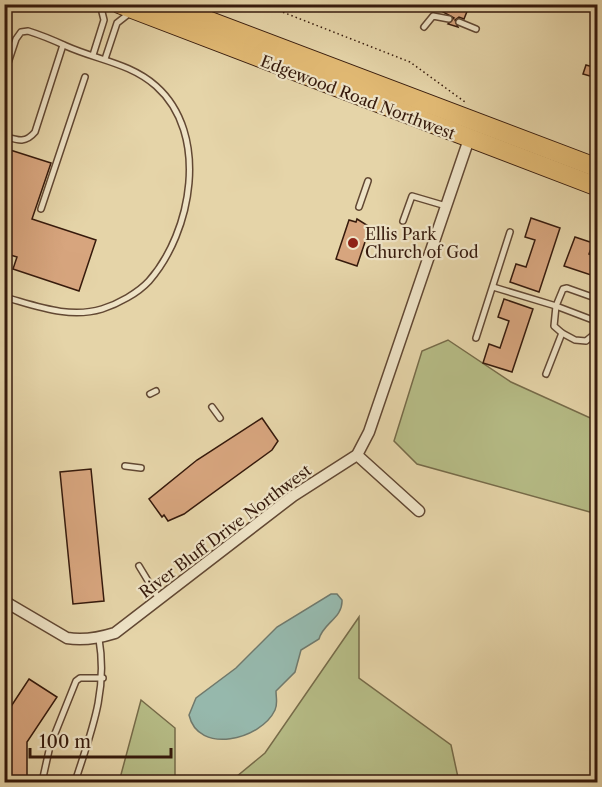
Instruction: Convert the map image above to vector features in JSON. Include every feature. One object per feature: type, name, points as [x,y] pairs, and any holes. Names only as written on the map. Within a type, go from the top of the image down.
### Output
[{"type":"main road","name":"Edgewood Road Northwest","points":[[165,4],[597,168]]},
{"type":"main road","name":"Edgewood Road Northwest","points":[[126,7],[597,188]]},
{"type":"street","points":[[594,4],[597,15]]},
{"type":"street","points":[[419,511],[357,455],[369,432],[469,139]]},
{"type":"street","name":"River Bluff Drive Northwest","points":[[4,601],[67,638],[99,639],[115,633],[293,496],[357,455]]},
{"type":"lane","points":[[93,55],[104,20],[100,4]]},
{"type":"lane","points":[[105,59],[117,23],[126,7]]},
{"type":"lane","points":[[424,27],[433,16],[449,19]]},
{"type":"lane","points":[[459,22],[476,28]]},
{"type":"lane","points":[[4,75],[16,39],[21,32],[58,40],[63,45],[138,72],[158,87],[174,105],[186,131],[192,161],[188,190],[166,258],[148,282],[125,299],[102,309],[79,314],[53,311],[4,297]]},
{"type":"lane","points":[[4,136],[21,141],[29,139],[34,132],[63,45]]},
{"type":"lane","points":[[41,209],[85,76]]},
{"type":"lane","points":[[359,207],[368,181]]},
{"type":"lane","points":[[403,221],[412,196],[446,206]]},
{"type":"lane","points":[[476,339],[510,232]]},
{"type":"lane","points":[[493,287],[556,306],[597,322]]},
{"type":"lane","points":[[597,299],[567,288],[563,290],[556,306],[554,326],[575,340],[586,341],[597,331]]},
{"type":"lane","points":[[546,374],[562,333]]},
{"type":"lane","points":[[150,394],[156,391]]},
{"type":"lane","points":[[212,407],[220,418]]},
{"type":"lane","points":[[125,466],[141,468]]},
{"type":"lane","points":[[139,566],[159,599]]},
{"type":"lane","points":[[75,783],[101,699],[103,678],[99,639]]},
{"type":"lane","points":[[42,783],[50,746],[76,681],[80,678],[103,678]]},
{"type":"path","points":[[262,4],[403,58],[466,102]]},
{"type":"green space","points":[[448,340],[511,382],[597,421],[597,514],[417,464],[394,441],[422,351]]},
{"type":"green space","points":[[359,617],[359,678],[451,745],[459,782],[230,782],[265,753]]},
{"type":"green space","points":[[141,700],[175,728],[175,782],[119,782]]},
{"type":"water","points":[[331,594],[337,594],[342,600],[339,611],[321,633],[319,639],[301,650],[295,672],[276,691],[276,708],[268,720],[257,729],[230,739],[216,739],[204,735],[195,728],[189,715],[196,698],[236,668],[277,627]]},
{"type":"building","points":[[446,4],[470,4],[464,19],[459,17],[455,20],[458,27],[448,24],[454,18],[443,12]]},
{"type":"building","points":[[586,65],[597,68],[597,78],[583,74]]},
{"type":"building","points":[[4,148],[51,163],[32,219],[96,240],[79,291],[13,269],[17,257],[4,253]]},
{"type":"building","points":[[531,218],[560,228],[539,292],[510,282],[516,264],[526,267],[535,240],[525,237]]},
{"type":"building","name":"Ellis Park Church of God","points":[[357,219],[370,227],[357,266],[336,259],[349,220],[356,222]]},
{"type":"building","points":[[575,237],[593,243],[589,254],[597,257],[597,277],[564,266]]},
{"type":"building","points":[[504,299],[533,309],[512,372],[483,363],[489,344],[500,348],[509,321],[498,317]]},
{"type":"building","points":[[262,418],[278,441],[272,450],[184,514],[168,521],[164,515],[162,517],[149,499],[197,460]]},
{"type":"building","points":[[91,469],[104,601],[73,604],[60,472]]},
{"type":"building","points":[[29,679],[57,697],[27,742],[27,783],[4,783],[4,717]]},
{"type":"place","name":"Ellis Park Church of God","points":[[353,243]]}]
